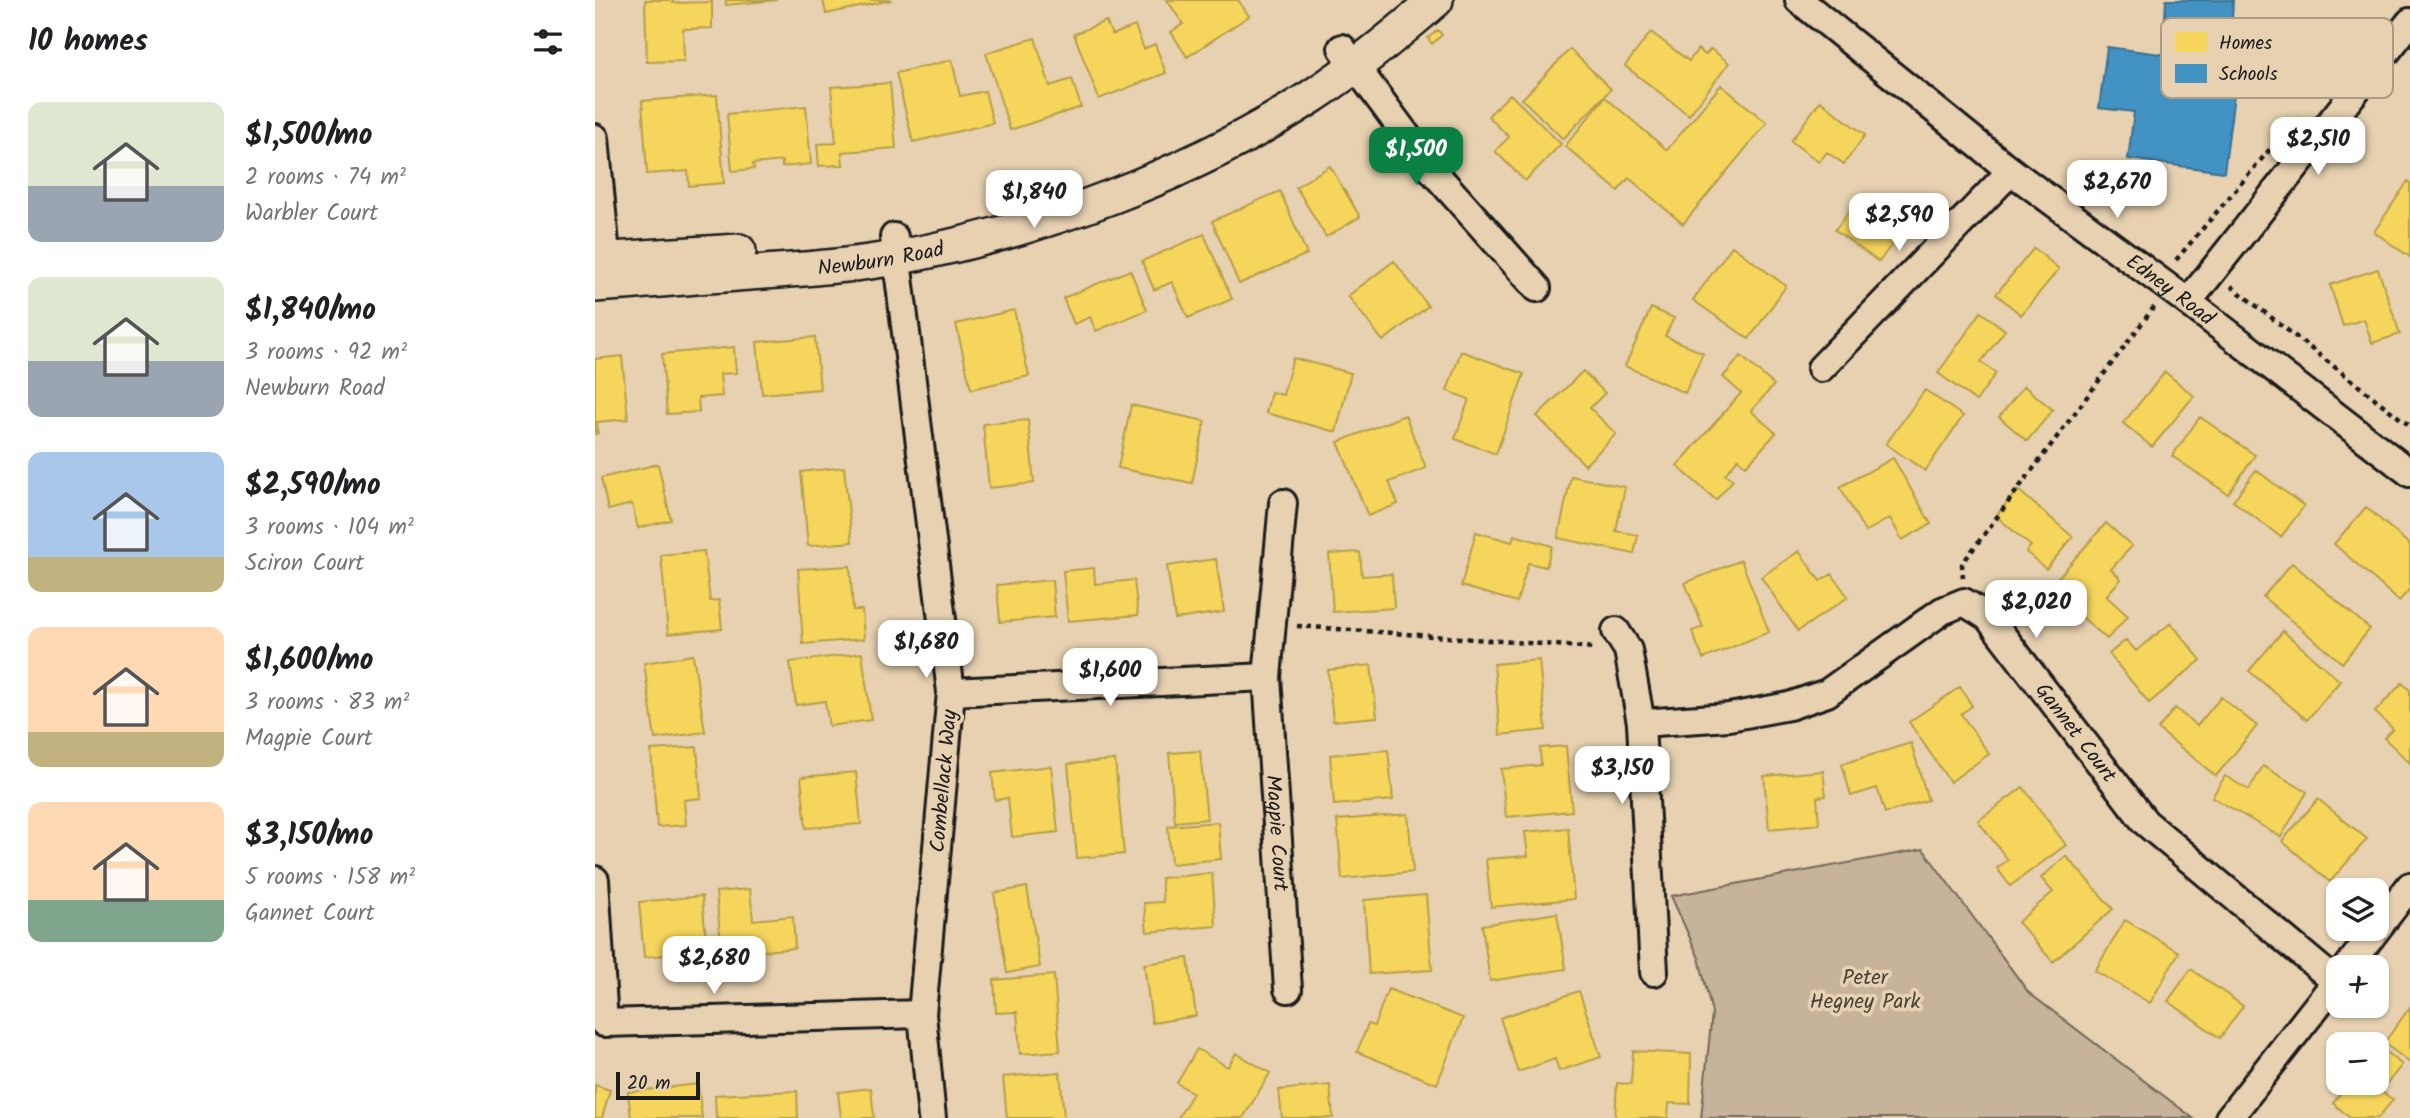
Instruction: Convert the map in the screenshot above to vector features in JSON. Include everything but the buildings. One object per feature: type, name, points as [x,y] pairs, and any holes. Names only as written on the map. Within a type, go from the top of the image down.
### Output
[{"type":"street","name":"Newburn Road","points":[[1349,57],[1402,0]]},
{"type":"street","name":"Newburn Road","points":[[601,272],[776,248],[895,247],[1062,192],[1177,146],[1297,79],[1349,57],[1436,0]]},
{"type":"street","name":"Edney Road","points":[[1798,0],[2011,171],[2172,290],[2410,473]]},
{"type":"street","points":[[2393,43],[2410,22]]},
{"type":"street","points":[[1349,57],[1432,170],[1537,288]]},
{"type":"street","points":[[2172,290],[2213,271],[2350,98]]},
{"type":"street","points":[[595,138],[601,272]]},
{"type":"street","points":[[1821,368],[2011,171]]},
{"type":"street","name":"Combellack Way","points":[[895,247],[951,692],[922,1014],[932,1118]]},
{"type":"street","name":"Magpie Court","points":[[1283,503],[1267,677],[1288,989]]},
{"type":"street","points":[[1641,723],[1729,717],[1789,706],[1827,693],[1942,611],[1964,601]]},
{"type":"street","name":"Gannet Court","points":[[1964,601],[1988,617],[2145,822],[2326,965]]},
{"type":"street","points":[[1622,640],[1641,723],[1654,972]]},
{"type":"street","points":[[951,692],[1267,677]]},
{"type":"street","points":[[595,880],[604,1023],[922,1014]]},
{"type":"street","points":[[2356,955],[2410,886]]},
{"type":"street","points":[[2229,1118],[2326,994]]},
{"type":"path","points":[[1964,601],[1962,564],[2172,290],[2299,114]]},
{"type":"path","points":[[2213,271],[2410,426]]},
{"type":"path","points":[[1272,625],[1622,640]]},
{"type":"green space","name":"Peter Hegney Park","points":[[1923,849],[2029,993],[2193,1118],[1701,1118],[1712,1013],[1699,958],[1671,896]]}]
